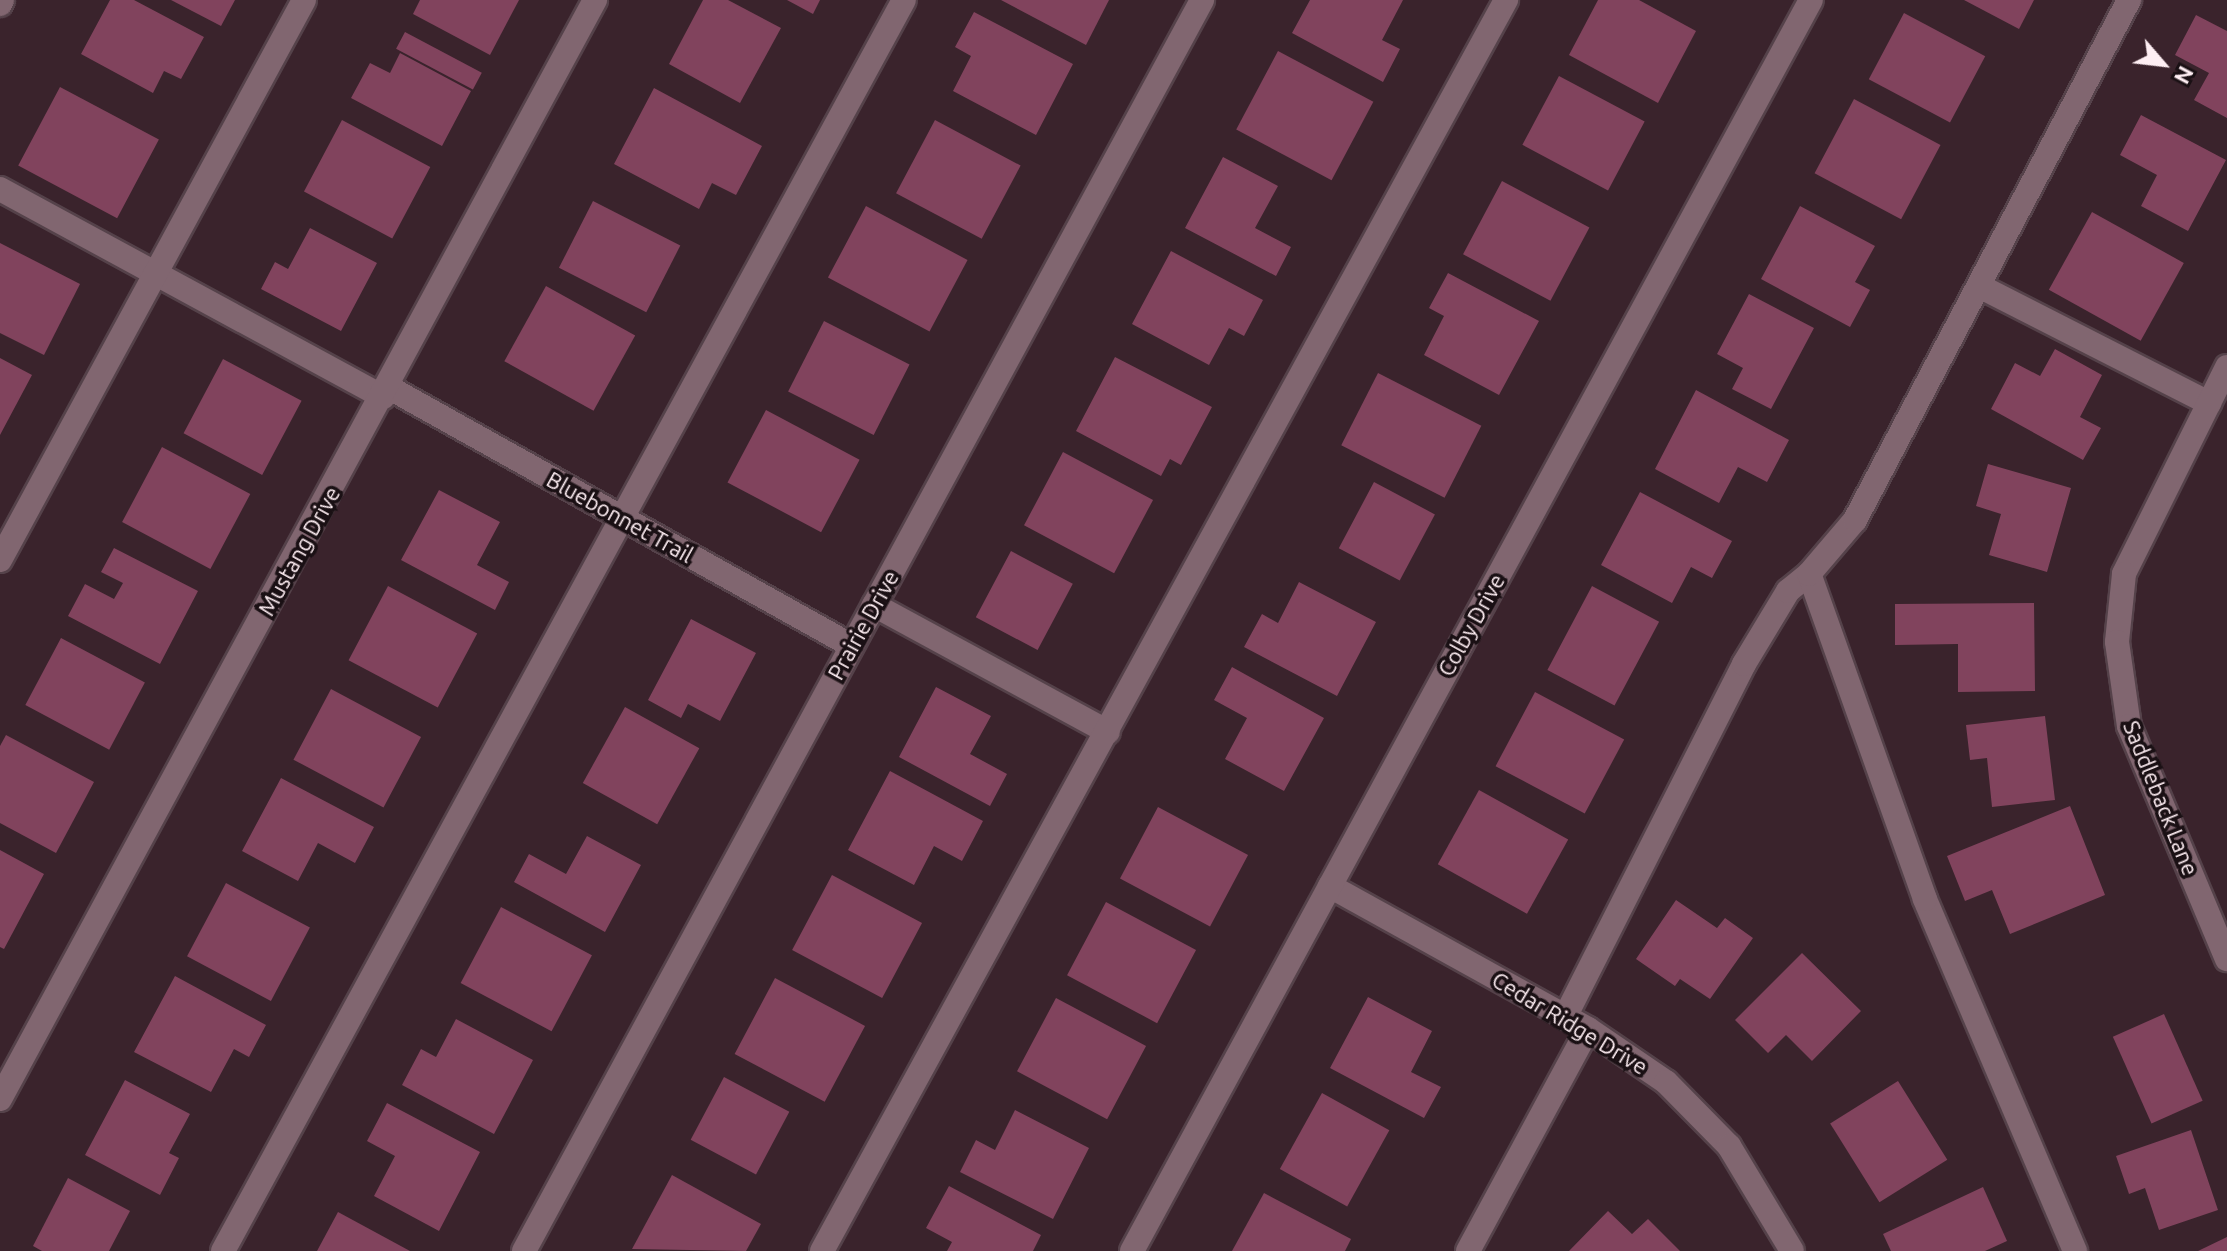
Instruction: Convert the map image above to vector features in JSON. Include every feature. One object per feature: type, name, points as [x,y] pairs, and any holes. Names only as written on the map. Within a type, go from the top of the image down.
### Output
[{"type":"street","points":[[0,560],[304,0]]},
{"type":"street","name":"Mustang Drive","points":[[0,1099],[595,0]]},
{"type":"street","points":[[223,1251],[904,0]]},
{"type":"street","name":"Prairie Drive","points":[[524,1251],[1202,0]]},
{"type":"street","points":[[822,1251],[1506,0]]},
{"type":"street","name":"Colby Drive","points":[[1132,1251],[1811,0]]},
{"type":"street","points":[[1565,1017],[1744,664],[1788,591],[1809,574],[1855,520],[1981,287],[2129,0]]},
{"type":"street","name":"Bluebonnet Trail","points":[[0,189],[624,519],[852,646]]},
{"type":"street","points":[[1981,287],[2209,403]]},
{"type":"street","name":"Saddleback Lane","points":[[2227,367],[2124,574],[2117,642],[2129,726],[2227,959]]},
{"type":"street","points":[[1809,574],[1925,899],[2075,1251]]},
{"type":"street","points":[[874,605],[1108,732]]},
{"type":"street","name":"Cedar Ridge Drive","points":[[1330,886],[1588,1029],[1666,1082],[1729,1146],[1792,1251]]},
{"type":"street","points":[[1468,1251],[1588,1029]]},
{"type":"building","points":[[110,0],[134,0],[204,37],[181,79],[164,71],[153,93],[81,54]]},
{"type":"building","points":[[171,0],[235,0],[221,26]]},
{"type":"building","points":[[420,0],[519,0],[490,55],[413,14]]},
{"type":"building","points":[[703,0],[728,0],[781,28],[740,103],[669,64]]},
{"type":"building","points":[[787,0],[820,0],[813,14]]},
{"type":"building","points":[[1001,0],[1109,0],[1086,45]]},
{"type":"building","points":[[1310,0],[1403,0],[1382,40],[1400,49],[1383,82],[1292,33]]},
{"type":"building","points":[[1598,0],[1639,0],[1696,31],[1658,103],[1569,55]]},
{"type":"building","points":[[1964,0],[2034,0],[2019,29]]},
{"type":"building","points":[[974,12],[1073,64],[1036,135],[953,91],[971,56],[955,47]]},
{"type":"building","points":[[1904,13],[1985,56],[1950,122],[1869,79]]},
{"type":"building","points":[[2196,15],[2227,31],[2227,118],[2194,100],[2209,73],[2175,55]]},
{"type":"building","points":[[405,32],[482,73],[473,90],[396,49]]},
{"type":"building","points":[[1278,51],[1373,102],[1332,180],[1236,130]]},
{"type":"building","points":[[400,53],[471,91],[442,146],[351,98],[370,63],[390,73]]},
{"type":"building","points":[[1559,76],[1645,122],[1608,190],[1522,145]]},
{"type":"building","points":[[60,87],[159,140],[117,218],[18,166]]},
{"type":"building","points":[[654,88],[762,146],[736,195],[712,183],[699,209],[614,164]]},
{"type":"building","points":[[1854,99],[1941,145],[1901,219],[1815,173]]},
{"type":"building","points":[[2141,115],[2226,160],[2188,231],[2141,206],[2157,175],[2120,155]]},
{"type":"building","points":[[342,120],[430,167],[392,238],[304,192]]},
{"type":"building","points":[[935,120],[1021,166],[982,239],[896,193]]},
{"type":"building","points":[[1223,157],[1278,186],[1255,228],[1291,247],[1276,276],[1185,228]]},
{"type":"building","points":[[1502,181],[1589,227],[1550,301],[1463,254]]},
{"type":"building","points":[[593,201],[680,245],[646,312],[559,268]]},
{"type":"building","points":[[866,206],[968,260],[930,332],[828,278]]},
{"type":"building","points":[[1800,206],[1875,246],[1855,282],[1870,290],[1850,327],[1761,279]]},
{"type":"building","points":[[2092,212],[2184,263],[2141,341],[2049,290]]},
{"type":"building","points":[[310,228],[377,263],[341,331],[261,289],[275,262],[288,269]]},
{"type":"building","points":[[0,243],[80,284],[44,355],[0,333]]},
{"type":"building","points":[[1171,251],[1263,300],[1244,336],[1229,328],[1209,365],[1132,324]]},
{"type":"building","points":[[1448,273],[1539,321],[1499,395],[1424,355],[1444,316],[1429,308]]},
{"type":"building","points":[[546,286],[635,335],[594,411],[504,361]]},
{"type":"building","points":[[1749,294],[1814,328],[1771,409],[1732,389],[1743,368],[1717,354]]},
{"type":"building","points":[[824,321],[910,365],[874,435],[788,391]]},
{"type":"building","points":[[2055,349],[2102,375],[2080,417],[2101,428],[2083,460],[1991,409],[2015,363],[2040,376]]},
{"type":"building","points":[[1115,357],[1212,407],[1181,465],[1170,459],[1161,476],[1076,431]]},
{"type":"building","points":[[0,358],[32,375],[0,435]]},
{"type":"building","points":[[223,359],[302,401],[262,475],[184,433]]},
{"type":"building","points":[[1378,373],[1481,426],[1445,498],[1341,445]]},
{"type":"building","points":[[1696,390],[1789,440],[1767,482],[1738,467],[1719,503],[1655,469]]},
{"type":"building","points":[[766,410],[860,460],[821,532],[728,482]]},
{"type":"building","points":[[162,447],[250,494],[210,569],[122,522]]},
{"type":"building","points":[[1063,452],[1153,500],[1114,573],[1024,525]]},
{"type":"building","points":[[1988,464],[2071,488],[2047,572],[1989,555],[2001,514],[1976,506]]},
{"type":"building","points":[[1374,482],[1435,514],[1400,581],[1339,548]]},
{"type":"building","points":[[439,490],[500,522],[477,565],[509,582],[495,610],[401,560]]},
{"type":"building","points":[[1640,492],[1732,541],[1712,578],[1691,567],[1672,603],[1601,565]]},
{"type":"building","points":[[114,548],[198,591],[160,664],[68,616],[85,584],[114,599],[123,583],[101,572]]},
{"type":"building","points":[[1011,551],[1073,584],[1038,650],[976,617]]},
{"type":"building","points":[[1299,582],[1376,622],[1337,696],[1244,647],[1262,614],[1278,623]]},
{"type":"building","points":[[388,586],[477,633],[438,708],[349,660]]},
{"type":"building","points":[[1592,586],[1659,622],[1615,706],[1547,670]]},
{"type":"building","points":[[2034,603],[2035,691],[1958,692],[1958,644],[1895,645],[1895,604]]},
{"type":"building","points":[[691,619],[756,653],[720,721],[688,704],[681,718],[648,700]]},
{"type":"building","points":[[61,638],[145,683],[109,750],[25,705]]},
{"type":"building","points":[[1232,667],[1324,718],[1284,791],[1225,759],[1247,718],[1214,700]]},
{"type":"building","points":[[936,687],[991,716],[970,754],[1007,774],[990,806],[899,757]]},
{"type":"building","points":[[331,689],[421,737],[384,808],[293,760]]},
{"type":"building","points":[[1535,692],[1624,739],[1585,814],[1496,766]]},
{"type":"building","points":[[625,707],[699,748],[657,824],[583,783]]},
{"type":"building","points":[[2045,716],[2055,800],[1992,807],[1987,758],[1970,760],[1966,725]]},
{"type":"building","points":[[6,735],[94,782],[56,853],[0,823],[0,746]]},
{"type":"building","points":[[890,771],[983,821],[962,861],[934,846],[914,885],[848,850]]},
{"type":"building","points":[[281,778],[374,827],[355,863],[318,843],[298,881],[242,851]]},
{"type":"building","points":[[1479,790],[1568,839],[1527,914],[1438,864]]},
{"type":"building","points":[[2070,806],[2105,895],[2010,934],[1992,890],[1965,901],[1947,856]]},
{"type":"building","points":[[1158,807],[1248,855],[1210,926],[1120,879]]},
{"type":"building","points":[[587,836],[641,865],[605,932],[514,882],[529,854],[566,874]]},
{"type":"building","points":[[0,850],[44,874],[4,949],[0,947]]},
{"type":"building","points":[[832,875],[922,923],[882,998],[792,950]]},
{"type":"building","points":[[226,883],[310,928],[271,1001],[187,956]]},
{"type":"building","points":[[1676,900],[1717,928],[1725,918],[1753,938],[1710,999],[1680,979],[1675,986],[1636,959]]},
{"type":"building","points":[[1106,902],[1196,950],[1157,1023],[1067,975]]},
{"type":"building","points":[[501,907],[592,955],[552,1031],[461,983]]},
{"type":"building","points":[[1802,953],[1861,1011],[1812,1061],[1786,1035],[1768,1053],[1735,1020]]},
{"type":"building","points":[[175,976],[266,1025],[249,1057],[234,1049],[211,1092],[134,1052]]},
{"type":"building","points":[[775,978],[865,1026],[825,1102],[735,1054]]},
{"type":"building","points":[[1368,997],[1432,1031],[1411,1072],[1441,1087],[1424,1118],[1330,1068]]},
{"type":"building","points":[[1056,998],[1146,1046],[1107,1119],[1017,1071]]},
{"type":"building","points":[[2164,1014],[2203,1101],[2151,1124],[2113,1037]]},
{"type":"building","points":[[456,1019],[533,1060],[494,1134],[402,1085],[421,1049],[436,1057]]},
{"type":"building","points":[[724,1077],[789,1112],[756,1174],[691,1140]]},
{"type":"building","points":[[125,1080],[190,1114],[169,1153],[179,1158],[160,1195],[85,1155]]},
{"type":"building","points":[[1898,1081],[1947,1160],[1879,1202],[1830,1123]]},
{"type":"building","points":[[1322,1093],[1389,1130],[1347,1206],[1280,1169]]},
{"type":"building","points":[[387,1103],[480,1152],[439,1231],[374,1196],[395,1156],[367,1141]]},
{"type":"building","points":[[1015,1110],[1089,1148],[1053,1219],[960,1172],[976,1140],[995,1150]]},
{"type":"building","points":[[2191,1130],[2218,1210],[2159,1230],[2145,1188],[2129,1194],[2116,1156]]},
{"type":"building","points":[[672,1175],[761,1224],[746,1251],[632,1249]]},
{"type":"building","points":[[68,1178],[130,1211],[109,1251],[42,1251],[33,1246]]},
{"type":"building","points":[[949,1186],[1041,1235],[1033,1251],[947,1251],[952,1242],[926,1228]]},
{"type":"building","points":[[1983,1187],[2007,1241],[1985,1251],[1891,1251],[1883,1234]]},
{"type":"building","points":[[1264,1193],[1351,1239],[1345,1251],[1232,1251]]},
{"type":"building","points":[[1608,1211],[1632,1234],[1648,1219],[1680,1251],[1569,1251]]},
{"type":"building","points":[[338,1212],[410,1251],[317,1251]]},
{"type":"building","points":[[2227,1237],[2227,1251],[2198,1251]]}]
